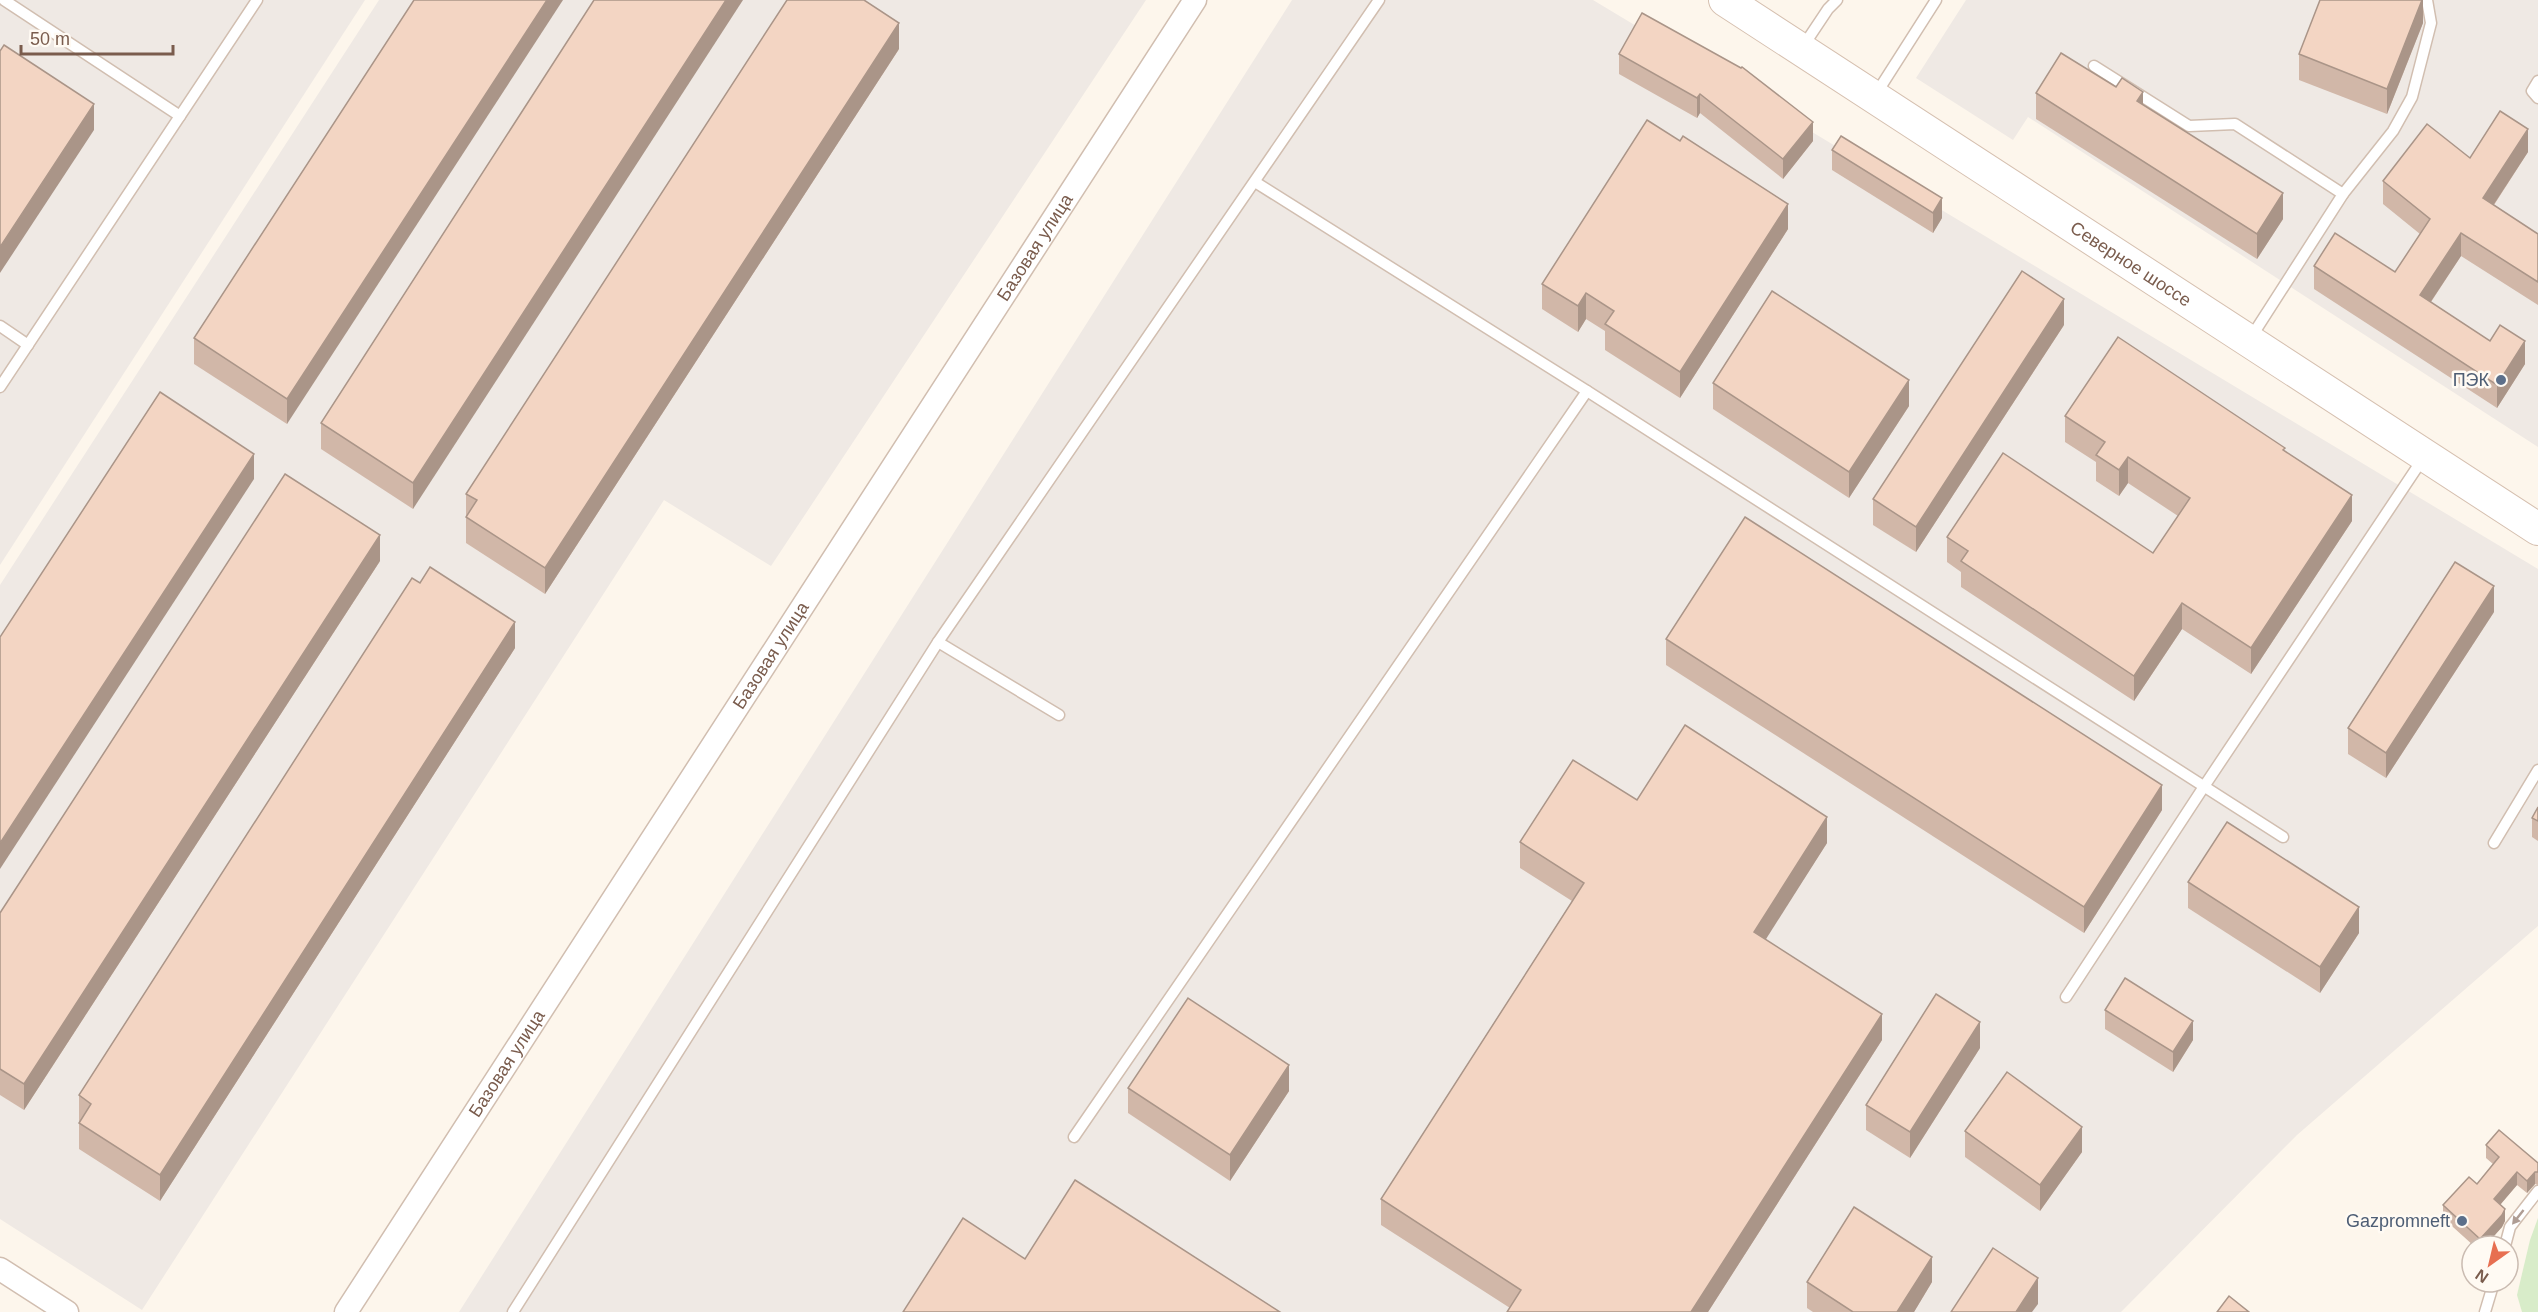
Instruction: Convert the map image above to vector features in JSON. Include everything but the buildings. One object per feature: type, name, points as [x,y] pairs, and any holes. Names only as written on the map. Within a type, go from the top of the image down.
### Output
[{"type":"main road","name":"Северное шоссе","points":[[1725,0],[2538,529]]},
{"type":"street","name":"Базовая улица","points":[[346,1312],[1195,0]]},
{"type":"street","points":[[0,1269],[67,1312]]},
{"type":"lane","points":[[4,0],[180,117]]},
{"type":"lane","points":[[0,387],[257,0]]},
{"type":"lane","points":[[513,1312],[938,642],[1379,0]]},
{"type":"lane","points":[[1801,50],[1828,9],[1837,0]]},
{"type":"lane","points":[[1874,97],[1936,0]]},
{"type":"lane","points":[[2249,342],[2343,194],[2393,131],[2412,97],[2431,23],[2427,0]]},
{"type":"lane","points":[[2094,66],[2188,126],[2235,124],[2343,194]]},
{"type":"lane","points":[[2538,81],[2532,91],[2538,98]]},
{"type":"lane","points":[[1255,182],[1587,391],[2283,837]]},
{"type":"lane","points":[[0,326],[28,345]]},
{"type":"lane","points":[[1074,1137],[1587,391]]},
{"type":"lane","points":[[2066,998],[2424,456]]},
{"type":"lane","points":[[938,642],[1059,715]]},
{"type":"lane","points":[[2494,843],[2538,770]]},
{"type":"lane","points":[[2508,1234],[2510,1227],[2538,1191]]},
{"type":"lane","points":[[2485,1312],[2490,1294]]},
{"type":"shaded area","points":[[0,0],[365,0],[0,565]]},
{"type":"shaded area","points":[[379,0],[1146,0],[771,566],[664,500],[142,1310],[0,1219],[0,585]]},
{"type":"shaded area","points":[[1292,0],[1593,0],[2538,569],[2538,926],[2297,1135],[2121,1312],[459,1312]]},
{"type":"shaded area","points":[[1966,0],[2538,0],[2538,447],[2028,117],[2013,140],[1916,78]]},
{"type":"green space","points":[[2538,1218],[2538,1312],[2522,1312],[2517,1295],[2520,1294],[2520,1282]]},
{"type":"place","name":"ПЭК","points":[[2501,380]]},
{"type":"place","name":"Gazpromneft","points":[[2462,1221]]}]
